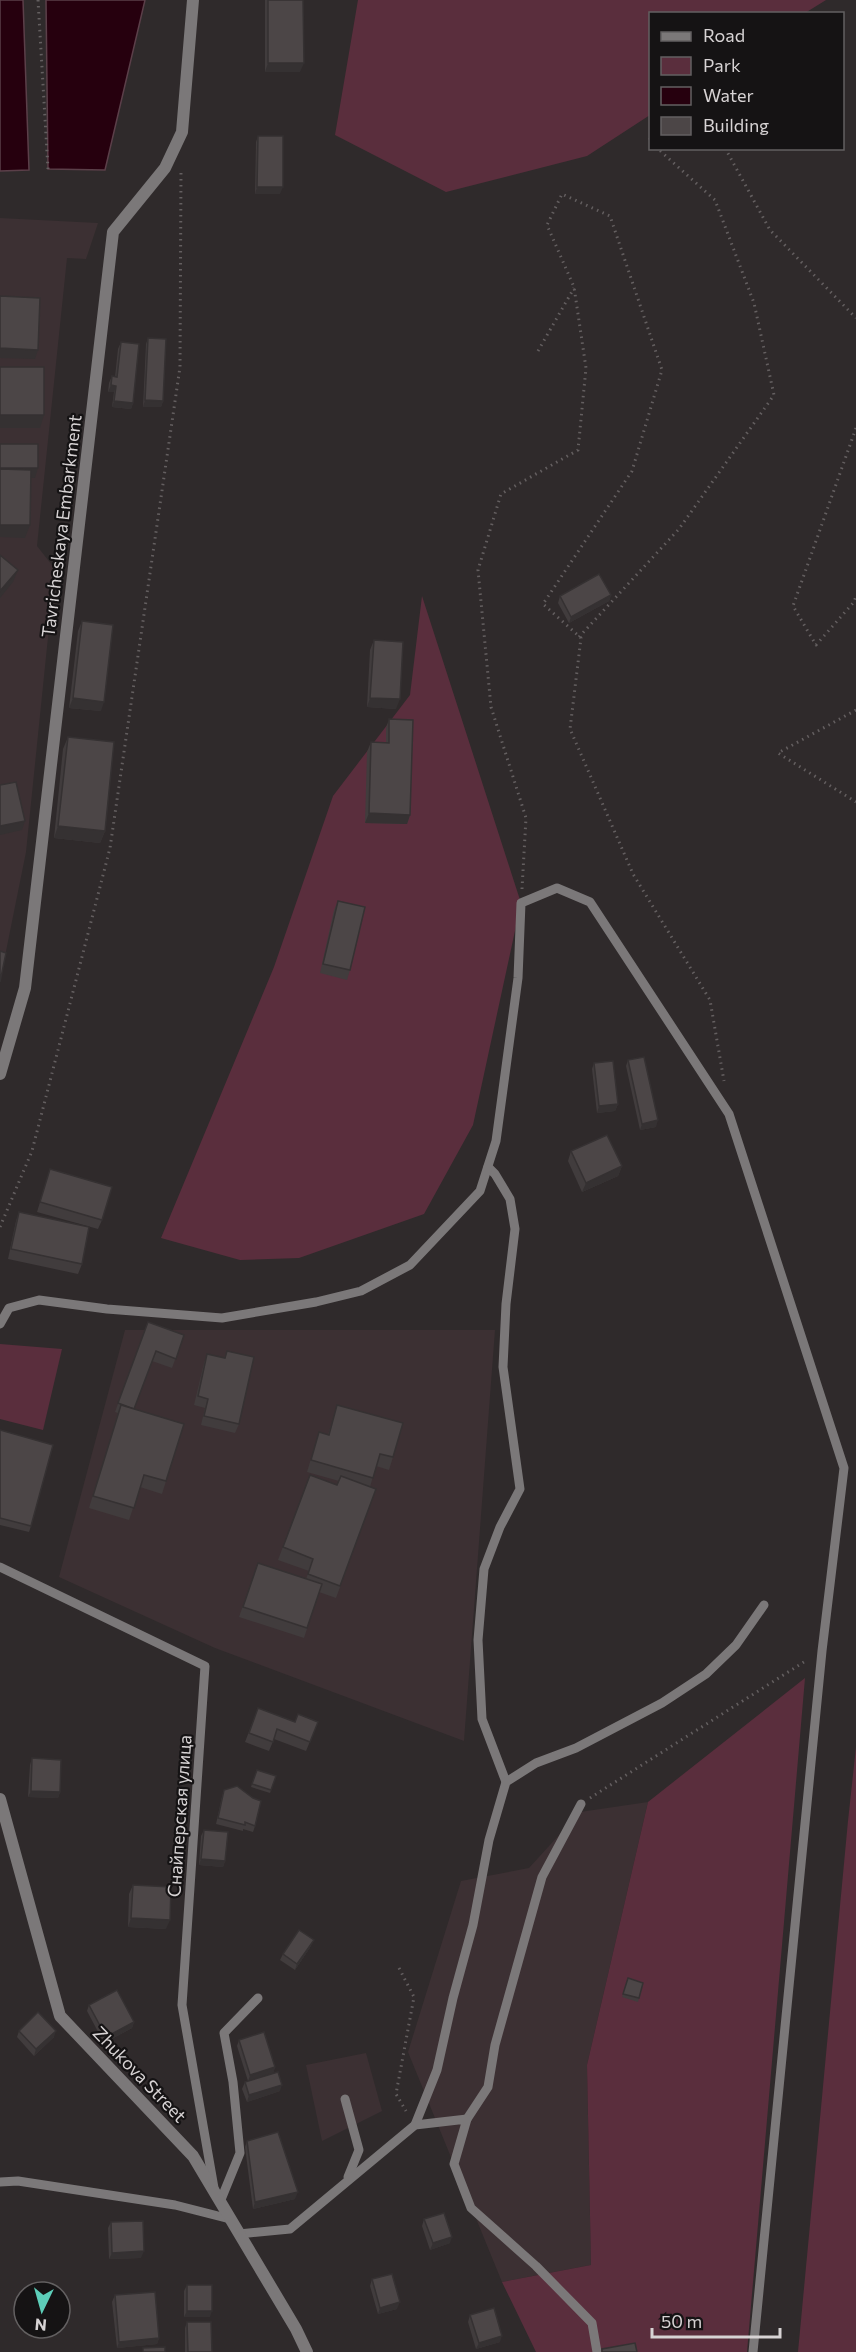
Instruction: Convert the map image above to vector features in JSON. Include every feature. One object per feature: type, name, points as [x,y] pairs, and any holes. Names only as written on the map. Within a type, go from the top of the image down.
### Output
[{"type":"street","name":"Tavricheskaya Embarkment","points":[[0,1074],[25,988],[113,232],[165,168],[182,132],[193,0]]},
{"type":"street","name":"Zhukova Street","points":[[0,1798],[60,2016],[193,2156],[296,2329],[307,2352]]},
{"type":"lane","points":[[0,1324],[9,1308],[39,1300],[107,1309],[222,1318],[316,1302],[361,1291],[410,1265],[480,1191],[496,1141],[518,978],[521,903],[557,888],[590,902],[729,1114],[844,1468],[822,1651],[753,2352]]},
{"type":"lane","points":[[239,2234],[290,2229],[347,2179],[415,2125],[436,2070],[473,1925],[489,1840],[506,1782],[482,1719],[478,1640],[484,1569],[500,1527],[520,1490],[503,1367],[506,1304],[515,1228],[510,1199],[495,1174],[488,1167]]},
{"type":"lane","name":"Снайперская улица","points":[[0,1567],[205,1666],[182,2005],[218,2198]]},
{"type":"lane","points":[[506,1782],[536,1763],[576,1748],[662,1703],[706,1674],[736,1645],[764,1605]]},
{"type":"lane","points":[[581,1804],[542,1877],[495,2045],[488,2087],[468,2119],[454,2164],[471,2208],[536,2266],[592,2323],[597,2352]]},
{"type":"lane","points":[[218,2198],[240,2153],[233,2082],[224,2033],[258,1998]]},
{"type":"lane","points":[[345,2099],[359,2150],[347,2179]]},
{"type":"lane","points":[[415,2125],[468,2119]]},
{"type":"lane","points":[[0,2182],[18,2181],[175,2205],[230,2219]]},
{"type":"path","points":[[38,0],[48,169]]},
{"type":"path","points":[[579,637],[679,529],[774,395],[754,303],[715,200],[659,150]]},
{"type":"path","points":[[727,150],[770,230],[856,318]]},
{"type":"path","points":[[0,1227],[32,1151],[110,848],[180,367],[181,167]]},
{"type":"path","points":[[521,903],[525,818],[491,706],[478,570],[501,494],[578,450],[586,368],[574,286],[547,225],[562,194],[610,216],[662,370],[632,471],[543,604],[581,638],[570,729],[633,874],[710,1000],[729,1114]]},
{"type":"path","points":[[538,351],[574,286]]},
{"type":"path","points":[[856,428],[793,606],[816,645],[854,602],[856,596]]},
{"type":"path","points":[[856,710],[778,753],[856,802]]},
{"type":"path","points":[[581,1804],[822,1651]]},
{"type":"path","points":[[399,1968],[414,1998],[396,2094],[415,2125]]},
{"type":"shaded area","points":[[0,218],[98,223],[86,259],[67,258],[37,546],[55,569],[26,852],[0,981]]},
{"type":"shaded area","points":[[125,1330],[495,1330],[464,1741],[215,1648],[59,1577]]},
{"type":"shaded area","points":[[648,1802],[587,2065],[591,2265],[502,2282],[408,2052],[461,1881],[529,1868],[580,1812]]},
{"type":"shaded area","points":[[366,2053],[382,2111],[322,2141],[306,2065]]},
{"type":"green space","points":[[358,0],[826,0],[807,12],[649,12],[649,116],[587,156],[446,192],[335,135]]},
{"type":"green space","points":[[422,596],[521,903],[473,1125],[424,1214],[299,1258],[240,1260],[161,1238],[274,967],[333,796],[410,695]]},
{"type":"green space","points":[[0,1344],[62,1349],[43,1430],[0,1419]]},
{"type":"green space","points":[[805,1678],[747,2352],[536,2352],[502,2282],[591,2265],[587,2065],[648,1802]]},
{"type":"green space","points":[[856,1747],[856,2352],[798,2352],[848,1821]]},
{"type":"water","points":[[0,0],[23,0],[29,170],[0,171]]},
{"type":"water","points":[[46,0],[145,0],[105,170],[48,169]]},
{"type":"building","points":[[268,0],[303,0],[304,63],[268,63]]},
{"type":"building","points":[[258,136],[283,136],[283,187],[257,187]]},
{"type":"building","points":[[0,296],[40,298],[38,350],[0,348]]},
{"type":"building","points":[[148,338],[166,339],[163,401],[145,400]]},
{"type":"building","points":[[121,342],[139,344],[133,403],[114,401],[116,386],[111,385],[112,376],[117,377]]},
{"type":"building","points":[[0,367],[44,367],[44,415],[0,415]]},
{"type":"building","points":[[0,444],[38,444],[38,468],[0,468]]},
{"type":"building","points":[[0,469],[31,470],[30,525],[0,525]]},
{"type":"building","points":[[0,555],[18,570],[0,591]]},
{"type":"building","points":[[599,574],[611,595],[571,617],[560,596]]},
{"type":"building","points":[[82,621],[113,625],[104,702],[73,698]]},
{"type":"building","points":[[374,640],[403,642],[400,699],[370,698]]},
{"type":"building","points":[[389,719],[413,720],[410,815],[369,813],[371,742],[389,743]]},
{"type":"building","points":[[68,737],[114,742],[105,831],[58,826]]},
{"type":"building","points":[[16,782],[25,821],[0,826],[0,785]]},
{"type":"building","points":[[338,901],[365,907],[350,970],[323,964]]},
{"type":"building","points":[[0,951],[6,953],[0,982]]},
{"type":"building","points":[[644,1057],[658,1120],[642,1124],[628,1060]]},
{"type":"building","points":[[613,1061],[618,1104],[599,1106],[594,1063]]},
{"type":"building","points":[[607,1135],[622,1166],[586,1183],[571,1151]]},
{"type":"building","points":[[50,1169],[112,1187],[102,1220],[40,1202]]},
{"type":"building","points":[[19,1212],[89,1227],[82,1264],[11,1249]]},
{"type":"building","points":[[148,1322],[184,1335],[176,1359],[156,1351],[134,1409],[118,1403]]},
{"type":"building","points":[[227,1351],[254,1357],[239,1424],[204,1416],[208,1399],[198,1396],[207,1354],[225,1358]]},
{"type":"building","points":[[121,1405],[184,1424],[166,1481],[144,1475],[134,1508],[93,1496]]},
{"type":"building","points":[[337,1405],[403,1423],[393,1457],[380,1454],[373,1478],[311,1460],[319,1432],[329,1435]]},
{"type":"building","points":[[0,1430],[53,1445],[31,1526],[0,1518]]},
{"type":"building","points":[[310,1475],[337,1485],[341,1476],[376,1489],[340,1586],[308,1574],[313,1559],[283,1547]]},
{"type":"building","points":[[258,1563],[322,1584],[307,1628],[243,1607]]},
{"type":"building","points":[[258,1708],[295,1722],[298,1714],[318,1722],[310,1742],[277,1729],[273,1742],[249,1733]]},
{"type":"building","points":[[32,1758],[61,1760],[60,1792],[31,1791]]},
{"type":"building","points":[[257,1770],[276,1776],[271,1790],[252,1784]]},
{"type":"building","points":[[237,1786],[261,1801],[255,1826],[218,1818],[224,1790]]},
{"type":"building","points":[[204,1830],[228,1832],[225,1861],[201,1859]]},
{"type":"building","points":[[133,1885],[171,1887],[170,1920],[131,1918]]},
{"type":"building","points":[[299,1930],[314,1940],[297,1964],[283,1954]]},
{"type":"building","points":[[628,1978],[643,1983],[639,1998],[623,1994]]},
{"type":"building","points":[[117,1990],[134,2022],[106,2037],[89,2005]]},
{"type":"building","points":[[38,2012],[56,2031],[36,2049],[19,2031]]},
{"type":"building","points":[[264,2032],[275,2067],[250,2075],[239,2040]]},
{"type":"building","points":[[278,2072],[282,2085],[249,2095],[245,2082]]},
{"type":"building","points":[[278,2132],[298,2192],[255,2202],[247,2141]]},
{"type":"building","points":[[444,2213],[452,2237],[433,2243],[424,2219]]},
{"type":"building","points":[[143,2221],[144,2251],[112,2253],[111,2222]]},
{"type":"building","points":[[392,2274],[400,2302],[380,2308],[372,2279]]},
{"type":"building","points":[[187,2285],[212,2285],[212,2311],[187,2311]]},
{"type":"building","points":[[155,2292],[159,2338],[119,2342],[115,2295]]},
{"type":"building","points":[[494,2308],[502,2336],[479,2343],[470,2315]]},
{"type":"building","points":[[187,2322],[211,2322],[212,2352],[188,2352]]},
{"type":"building","points":[[635,2343],[637,2352],[602,2352],[602,2349]]},
{"type":"building","points":[[165,2347],[165,2352],[143,2352],[143,2348]]}]
